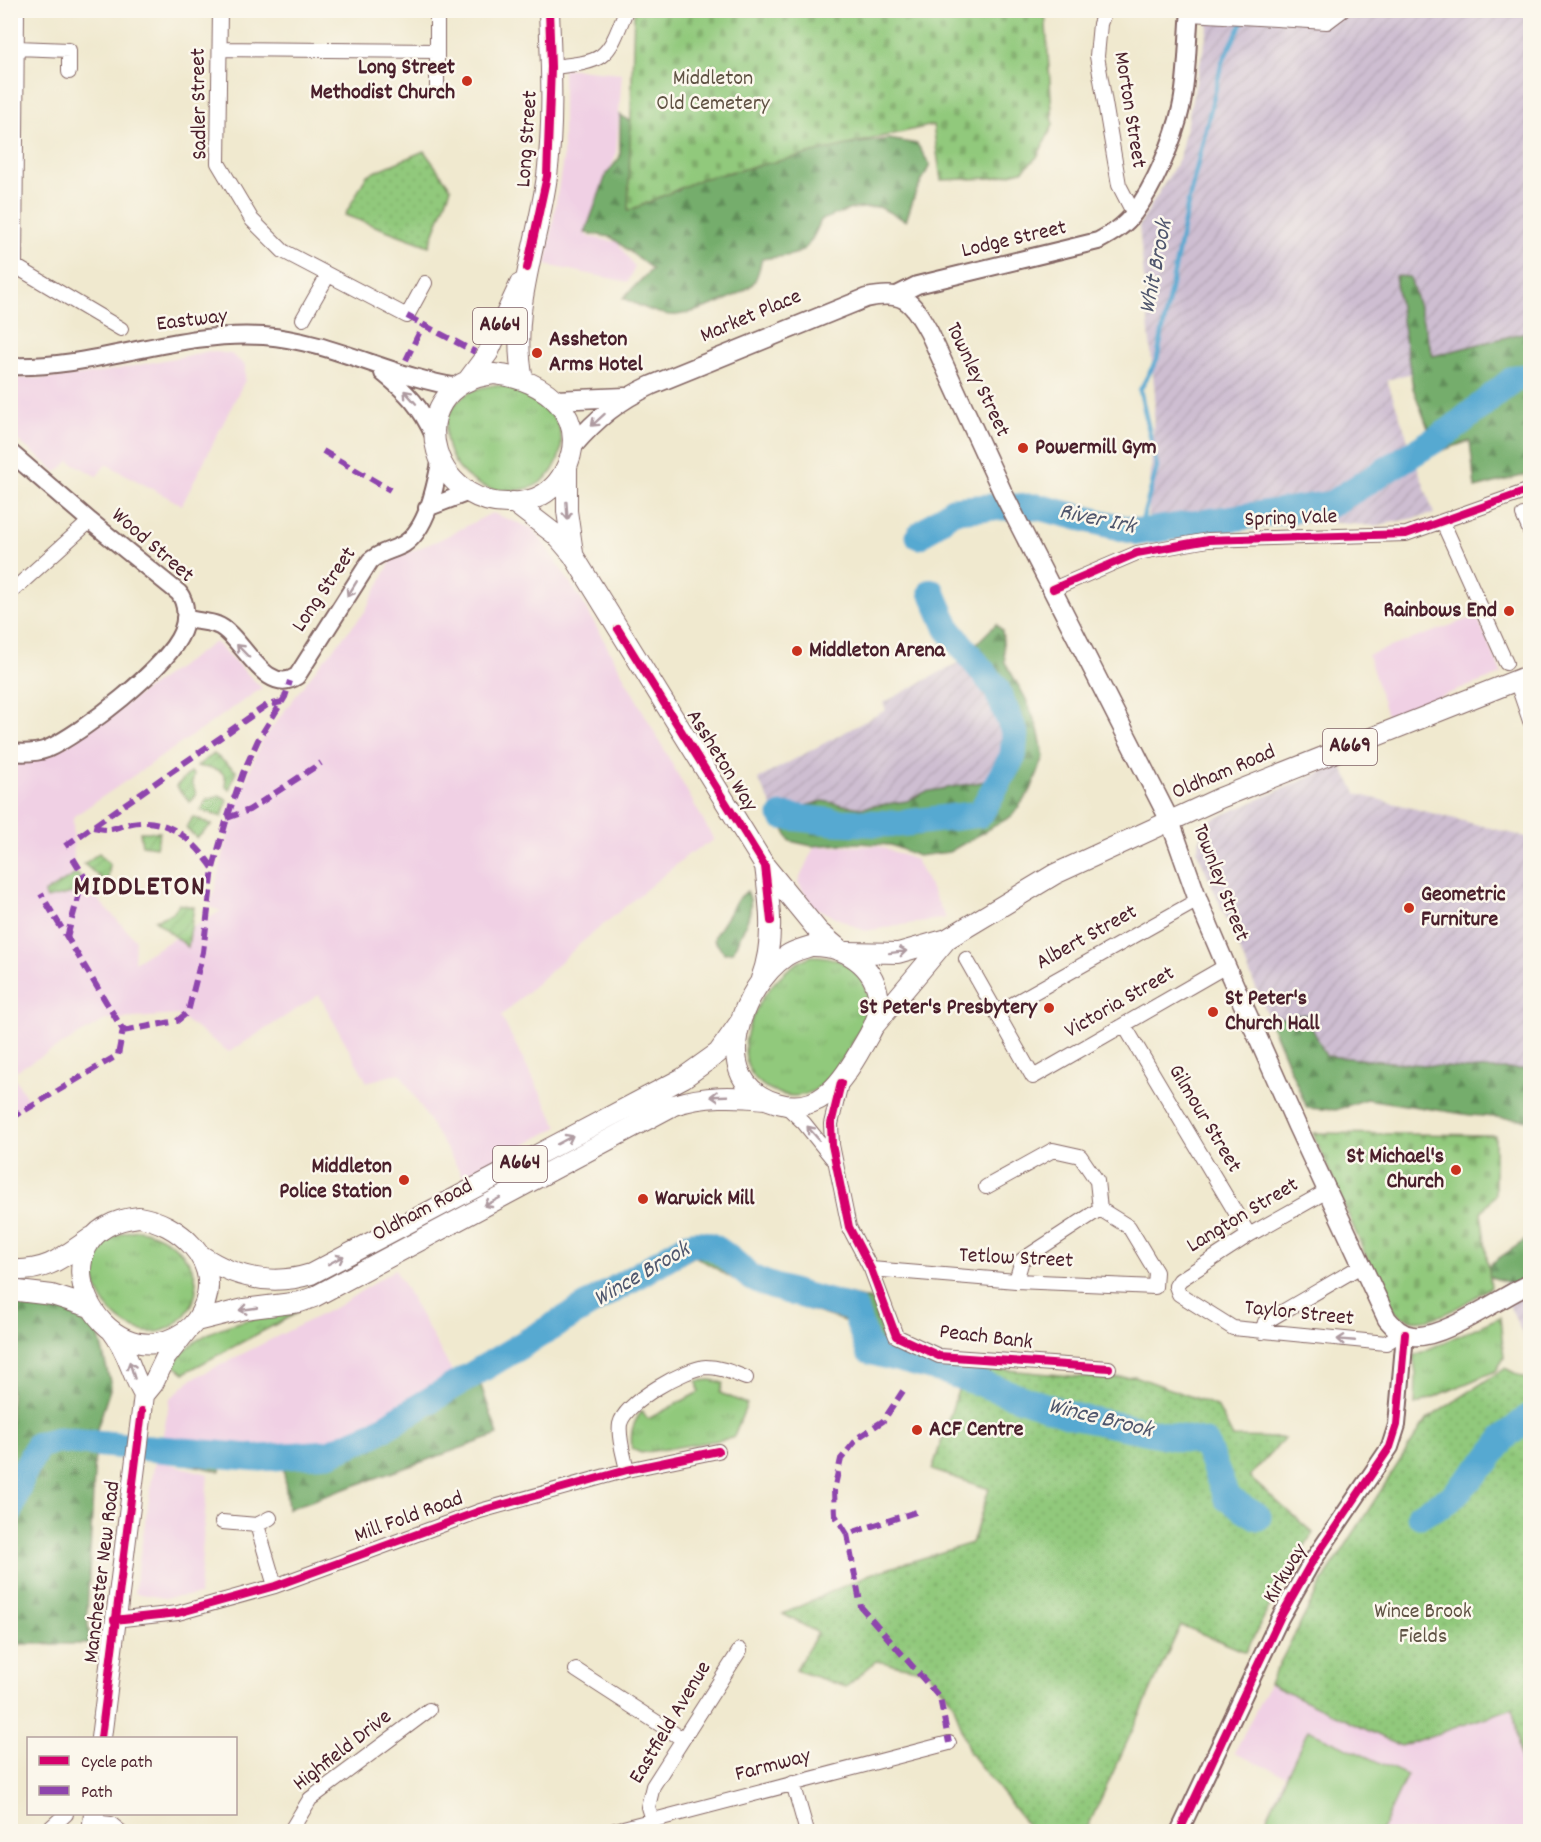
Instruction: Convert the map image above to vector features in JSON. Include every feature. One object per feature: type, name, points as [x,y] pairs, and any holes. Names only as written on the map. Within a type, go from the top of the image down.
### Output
[{"type":"main road","name":"Long Street","points":[[523,380],[519,349],[527,268],[547,176],[551,67],[549,10]]},
{"type":"main road","name":"Long Street","points":[[463,384],[488,353],[527,268]]},
{"type":"main road","name":"Market Place","points":[[573,446],[596,420],[626,397],[832,310],[866,298],[897,295]]},
{"type":"main road","name":"Townley Street","points":[[897,295],[916,309],[929,332],[1002,491],[1170,821],[1198,900],[1297,1126],[1329,1190],[1361,1266],[1387,1319],[1402,1333]]},
{"type":"main road","name":"A664","points":[[494,374],[523,380],[555,400],[569,420],[573,446],[560,479],[542,495],[513,502],[497,502],[469,492],[450,478],[440,463],[434,436],[439,412],[463,384],[494,374]]},
{"type":"main road","name":"Market Place","points":[[555,400],[626,397]]},
{"type":"main road","name":"Assheton Way","points":[[567,466],[567,511],[573,555]]},
{"type":"main road","name":"Assheton Way","points":[[513,502],[549,529],[573,555],[765,866],[819,932],[843,950]]},
{"type":"main road","name":"Oldham Road","points":[[843,950],[898,953],[947,939],[1055,874],[1220,798],[1523,678]]},
{"type":"main road","name":"Assheton Way","points":[[755,994],[769,946],[771,921],[765,866]]},
{"type":"main road","name":"Oldham Road","points":[[874,1026],[947,939]]},
{"type":"main road","name":"A664","points":[[811,946],[843,950],[862,964],[873,980],[878,1001],[874,1026],[841,1083],[820,1099],[808,1104],[776,1102],[754,1091],[738,1068],[734,1041],[740,1022],[755,994],[766,976],[786,956],[811,946]]},
{"type":"main road","name":"Oldham Road","points":[[199,1254],[216,1265],[246,1277],[282,1281],[310,1274],[683,1078],[718,1053],[740,1022]]},
{"type":"main road","name":"Oldham Road","points":[[192,1325],[244,1309],[300,1302],[314,1297],[674,1105],[707,1097],[776,1102]]},
{"type":"main road","name":"A664","points":[[107,1326],[130,1340],[142,1343],[166,1341],[192,1325],[203,1310],[208,1286],[207,1273],[199,1254],[178,1232],[154,1220],[126,1219],[102,1230],[90,1243],[81,1266],[82,1289],[90,1307],[123,1344],[135,1381],[144,1395]]},
{"type":"main road","points":[[10,1270],[33,1271],[52,1265],[102,1230]]},
{"type":"main road","points":[[1402,1333],[1424,1336],[1438,1331],[1530,1284]]},
{"type":"main road","points":[[10,1290],[52,1295],[90,1307]]},
{"type":"main road","name":"Manchester New Road","points":[[101,1737],[144,1395],[153,1384],[166,1356],[192,1325]]},
{"type":"street","points":[[17,10],[15,266],[121,329]]},
{"type":"street","name":"Sadler Street","points":[[220,10],[219,163],[252,220],[283,251],[407,316],[424,284]]},
{"type":"street","points":[[437,10],[437,88]]},
{"type":"street","points":[[551,67],[589,64],[611,48],[626,10]]},
{"type":"street","name":"Morton Street","points":[[1106,10],[1100,24],[1096,56],[1119,185],[1134,214]]},
{"type":"street","points":[[1190,12],[1231,17],[1327,22],[1343,10]]},
{"type":"street","name":"Lodge Street","points":[[897,295],[917,285],[1098,242],[1116,231],[1134,214],[1150,188],[1176,125],[1184,86],[1190,12]]},
{"type":"street","points":[[17,48],[69,50],[69,72]]},
{"type":"street","points":[[220,49],[437,51]]},
{"type":"street","points":[[303,319],[328,275]]},
{"type":"street","name":"Eastway","points":[[10,366],[36,367],[101,359],[194,339],[264,336],[307,344],[376,367],[463,384]]},
{"type":"street","name":"Eastway","points":[[376,367],[404,390],[422,411],[434,436]]},
{"type":"street","name":"Wood Street","points":[[10,452],[179,593],[185,606],[185,618],[219,625],[266,674],[278,680],[290,681]]},
{"type":"street","name":"Long Street","points":[[290,681],[297,676],[370,561],[385,550],[405,543],[417,531],[427,508],[440,463]]},
{"type":"street","name":"Spring Vale","points":[[1053,589],[1137,553],[1208,540],[1406,534],[1443,523],[1495,501],[1530,490]]},
{"type":"street","points":[[427,508],[469,492]]},
{"type":"street","points":[[1523,515],[1530,531]]},
{"type":"street","points":[[10,593],[90,521]]},
{"type":"street","points":[[1443,523],[1506,663]]},
{"type":"street","points":[[10,752],[45,750],[112,705],[158,664],[178,640],[185,618]]},
{"type":"street","points":[[1523,678],[1530,721]]},
{"type":"street","name":"Albert Street","points":[[997,1013],[1198,900]]},
{"type":"street","points":[[966,959],[997,1013]]},
{"type":"street","name":"Victoria Street","points":[[997,1013],[1034,1077],[1226,966]]},
{"type":"street","name":"Gilmour Street","points":[[1124,1025],[1249,1235]]},
{"type":"street","name":"Peach Bank","points":[[841,1083],[831,1124],[836,1165],[849,1227],[871,1269],[896,1336],[939,1356],[1109,1368]]},
{"type":"street","points":[[776,1102],[816,1137],[836,1165]]},
{"type":"street","points":[[986,1187],[1053,1150],[1080,1155],[1097,1180],[1100,1209],[1022,1260],[1016,1281]]},
{"type":"street","name":"Langton Street","points":[[1180,1280],[1249,1235],[1329,1190]]},
{"type":"street","name":"Tetlow Street","points":[[871,1269],[1016,1281],[1155,1287],[1156,1272],[1129,1227],[1100,1209]]},
{"type":"street","points":[[1262,1332],[1265,1322],[1361,1266]]},
{"type":"street","name":"Taylor Street","points":[[1180,1280],[1176,1286],[1179,1294],[1233,1329],[1386,1343],[1402,1333]]},
{"type":"street","name":"Kirkway","points":[[1179,1832],[1280,1618],[1310,1565],[1390,1447],[1397,1425],[1402,1333]]},
{"type":"street","points":[[627,1470],[620,1424],[629,1410],[646,1395],[679,1376],[705,1367],[723,1368],[746,1378]]},
{"type":"street","name":"Mill Fold Road","points":[[114,1620],[178,1613],[275,1586],[480,1511],[627,1470],[718,1451]]},
{"type":"street","points":[[222,1522],[257,1525],[270,1518]]},
{"type":"street","points":[[257,1525],[275,1586]]},
{"type":"street","name":"Eastfield Avenue","points":[[652,1820],[648,1807],[652,1786],[740,1650]]},
{"type":"street","points":[[576,1670],[681,1738]]},
{"type":"street","name":"Highfield Drive","points":[[290,1832],[310,1799],[429,1710]]},
{"type":"street","name":"Farmway","points":[[608,1832],[949,1743]]},
{"type":"street","points":[[793,1783],[807,1832]]},
{"type":"street","points":[[46,1832],[65,1815]]},
{"type":"street","points":[[93,1822],[111,1824],[121,1832]]},
{"type":"shaded area","points":[[1207,11],[1530,11],[1530,340],[1387,380],[1434,514],[1374,526],[1314,521],[1147,540],[1155,395],[1139,226],[1179,159],[1208,28]]},
{"type":"shaded area","points":[[563,68],[622,73],[616,155],[584,233],[589,237],[617,242],[635,267],[628,282],[546,265],[563,159]]},
{"type":"shaded area","points":[[210,351],[231,354],[245,365],[245,380],[182,505],[106,464],[97,476],[69,461],[57,472],[11,435],[11,378],[50,378],[98,373]]},
{"type":"shaded area","points":[[492,513],[534,529],[581,599],[714,840],[689,854],[581,943],[501,1016],[558,1127],[464,1178],[400,1073],[367,1082],[319,995],[229,1052],[178,1015],[105,1020],[12,1073],[29,1102],[11,1113],[11,761],[54,753],[215,642],[262,688],[73,817],[74,874],[135,939],[134,962],[221,911],[210,907],[235,809],[261,742],[316,669],[364,613],[392,559],[439,540]]},
{"type":"shaded area","points":[[1477,616],[1502,674],[1387,716],[1368,655]]},
{"type":"shaded area","points":[[963,660],[1005,727],[1005,760],[986,781],[925,792],[907,801],[860,808],[823,801],[797,808],[774,810],[758,779],[886,710],[883,703]]},
{"type":"shaded area","name":"Geometric Furniture","points":[[1340,764],[1357,794],[1530,838],[1530,1084],[1287,1060],[1197,851],[1204,823]]},
{"type":"shaded area","points":[[878,846],[916,860],[946,918],[865,931],[811,906],[798,882],[814,847]]},
{"type":"shaded area","points":[[395,1269],[454,1375],[342,1440],[291,1451],[241,1453],[161,1444],[170,1399],[190,1380],[340,1305]]},
{"type":"shaded area","points":[[1530,1273],[1530,1350],[1500,1286]]},
{"type":"shaded area","points":[[155,1460],[208,1474],[199,1595],[165,1598],[134,1593]]},
{"type":"shaded area","points":[[1269,1684],[1401,1746],[1513,1708],[1530,1831],[1260,1831],[1285,1775],[1234,1753]]},
{"type":"green space","name":"Middleton Old Cemetery","points":[[634,11],[1045,11],[1053,125],[1037,157],[1022,171],[993,178],[941,180],[933,125],[701,179],[628,211]]},
{"type":"green space","points":[[620,115],[647,131],[651,191],[678,191],[704,163],[889,139],[917,144],[930,165],[915,194],[906,221],[879,207],[851,209],[821,220],[806,248],[785,256],[762,259],[754,282],[740,293],[695,311],[670,315],[649,310],[623,298],[652,269],[611,237],[585,233],[606,175],[620,157]]},
{"type":"green space","points":[[424,151],[451,188],[429,246],[345,215],[367,175]]},
{"type":"green space","points":[[1395,276],[1410,277],[1433,356],[1530,331],[1530,474],[1475,488],[1470,441],[1437,452],[1413,388]]},
{"type":"green space","points":[[495,385],[525,393],[539,401],[557,423],[561,437],[560,452],[554,468],[542,482],[529,488],[497,490],[475,482],[458,467],[448,448],[446,427],[453,408],[469,393]]},
{"type":"green space","points":[[996,624],[1002,630],[1005,662],[1026,699],[1038,729],[1044,757],[1031,790],[1012,816],[949,852],[918,856],[891,845],[858,843],[812,846],[790,841],[774,810],[797,808],[823,801],[860,808],[907,801],[925,792],[986,781],[1005,760],[1005,727],[962,658]]},
{"type":"green space","points":[[214,754],[236,771],[229,790],[221,772],[197,766]]},
{"type":"green space","points":[[191,772],[194,775],[192,782],[196,794],[190,802],[176,786]]},
{"type":"green space","points":[[219,796],[227,800],[222,817],[201,810],[207,799]]},
{"type":"green space","points":[[193,817],[212,825],[197,838],[186,828]]},
{"type":"green space","points":[[140,832],[160,832],[156,847],[142,845]]},
{"type":"green space","points":[[99,853],[110,865],[107,883],[84,864]]},
{"type":"green space","points":[[76,874],[80,876],[78,892],[47,899],[44,893]]},
{"type":"green space","points":[[747,891],[750,906],[747,922],[733,952],[724,953],[714,940],[715,935],[738,899]]},
{"type":"green space","points":[[179,904],[194,907],[188,947],[155,920],[173,913]]},
{"type":"green space","points":[[812,956],[835,960],[854,971],[861,979],[868,1000],[866,1017],[842,1061],[826,1081],[817,1089],[806,1094],[795,1096],[782,1094],[767,1088],[752,1074],[746,1056],[747,1036],[754,1015],[765,995],[779,977],[796,964]]},
{"type":"green space","points":[[1305,1014],[1326,1056],[1468,1069],[1530,1069],[1530,1120],[1470,1115],[1366,1099],[1336,1110],[1307,1108],[1269,1020]]},
{"type":"green space","points":[[1313,1133],[1495,1135],[1495,1195],[1481,1212],[1491,1287],[1461,1306],[1424,1320],[1403,1317],[1387,1305]]},
{"type":"green space","points":[[138,1230],[166,1240],[178,1249],[188,1260],[194,1273],[196,1287],[193,1301],[185,1315],[163,1330],[140,1331],[119,1319],[103,1301],[94,1278],[95,1257],[109,1239]]},
{"type":"green space","points":[[1530,1237],[1530,1274],[1514,1284],[1477,1273]]},
{"type":"green space","points":[[711,1240],[724,1245],[765,1274],[872,1300],[897,1340],[897,1364],[864,1349],[858,1329],[844,1321],[757,1293],[695,1256],[478,1377],[498,1435],[288,1509],[283,1463],[223,1460],[220,1471],[159,1458],[162,1446],[258,1455],[306,1452],[352,1439],[394,1418],[460,1378],[459,1372],[672,1251]]},
{"type":"green space","points":[[11,1301],[65,1310],[98,1332],[111,1386],[96,1432],[87,1614],[90,1644],[11,1644]]},
{"type":"green space","points":[[297,1313],[184,1373],[174,1365],[183,1352],[195,1342],[222,1327],[253,1318]]},
{"type":"green space","points":[[1500,1317],[1504,1358],[1496,1371],[1415,1405],[1416,1373],[1413,1356]]},
{"type":"green space","points":[[966,1366],[1102,1379],[1135,1376],[1217,1406],[1233,1437],[1285,1438],[1249,1477],[1313,1533],[1283,1580],[1246,1652],[1181,1625],[1086,1831],[1032,1831],[969,1752],[953,1702],[927,1671],[876,1661],[846,1687],[795,1670],[818,1633],[783,1614],[870,1574],[972,1543],[989,1489],[932,1470]]},
{"type":"green space","name":"Wince Brook Fields","points":[[1505,1368],[1530,1381],[1530,1827],[1513,1708],[1401,1746],[1269,1684],[1321,1584],[1426,1420]]},
{"type":"green space","points":[[711,1380],[723,1383],[720,1393],[747,1404],[733,1438],[641,1453],[632,1449],[632,1429],[642,1411],[648,1419],[699,1392],[697,1381]]},
{"type":"green space","points":[[1308,1730],[1407,1775],[1381,1831],[1261,1831]]},
{"type":"waterway","name":"Whit Brook","points":[[1139,532],[1157,467],[1140,390],[1157,359],[1186,212],[1222,62],[1249,10]]},
{"type":"waterway","name":"River Irk","points":[[919,536],[953,510],[991,507],[1038,507],[1139,532],[1331,504],[1451,430],[1515,378],[1530,377]]},
{"type":"waterway","name":"River Irk","points":[[782,816],[835,822],[898,824],[980,814],[1013,756],[1015,733],[996,688],[948,629],[932,592]]},
{"type":"waterway","name":"Wince Brook","points":[[10,1511],[22,1476],[38,1445],[59,1440],[260,1458],[329,1453],[372,1435],[688,1245],[697,1244],[714,1248],[759,1281],[854,1309],[869,1351],[945,1371],[1076,1417],[1205,1443],[1227,1498],[1258,1517]]},
{"type":"waterway","name":"Wince Brook","points":[[1420,1515],[1450,1499],[1487,1461],[1504,1438],[1530,1416]]},
{"type":"marked path","points":[[407,316],[475,352]]},
{"type":"marked path","points":[[406,360],[423,325]]},
{"type":"marked path","points":[[323,451],[390,490]]},
{"type":"marked path","points":[[123,1031],[177,1021],[188,1012],[203,952],[213,868],[227,818],[258,740],[285,697],[290,681]]},
{"type":"marked path","points":[[65,846],[267,705],[282,702]]},
{"type":"marked path","points":[[227,818],[249,810],[321,763]]},
{"type":"marked path","points":[[93,827],[111,829],[145,822],[169,827],[189,840],[213,868]]},
{"type":"marked path","points":[[67,937],[84,876],[71,855]]},
{"type":"marked path","points":[[10,1119],[118,1055],[123,1030],[41,894]]},
{"type":"marked path","points":[[847,1534],[835,1515],[834,1490],[841,1459],[859,1437],[883,1421],[903,1391]]},
{"type":"marked path","points":[[916,1512],[847,1534],[861,1607],[940,1698],[949,1743]]},
{"type":"cycle path","points":[[527,268],[547,176],[551,67],[549,10]]},
{"type":"cycle path","points":[[1053,589],[1137,553],[1208,540],[1406,534],[1530,490]]},
{"type":"cycle path","points":[[618,629],[765,866],[771,921]]},
{"type":"cycle path","points":[[841,1083],[831,1124],[832,1145],[849,1227],[871,1269],[896,1336],[939,1356],[1109,1368]]},
{"type":"cycle path","points":[[1179,1832],[1280,1618],[1310,1565],[1390,1447],[1397,1425],[1405,1334]]},
{"type":"cycle path","points":[[101,1737],[142,1411]]},
{"type":"cycle path","points":[[114,1620],[178,1613],[275,1586],[480,1511],[627,1470],[718,1451]]},
{"type":"place","name":"Long Street Methodist Church","points":[[467,81]]},
{"type":"place","name":"Assheton Arms Hotel","points":[[537,353]]},
{"type":"place","name":"Powermill Gym","points":[[1023,448]]},
{"type":"place","name":"Rainbows End","points":[[1509,611]]},
{"type":"place","name":"Middleton Arena","points":[[797,651]]},
{"type":"place","name":"Geometric Furniture","points":[[1409,908]]},
{"type":"place","name":"St Peter's Presbytery","points":[[1049,1008]]},
{"type":"place","name":"St Peter's Church Hall","points":[[1213,1012]]},
{"type":"place","name":"St Michael's Church","points":[[1456,1170]]},
{"type":"place","name":"Middleton Police Station","points":[[404,1180]]},
{"type":"place","name":"Warwick Mill","points":[[643,1199]]},
{"type":"place","name":"ACF Centre","points":[[917,1430]]},
{"type":"district","name":"MIDDLETON","points":[[140,889]]}]
